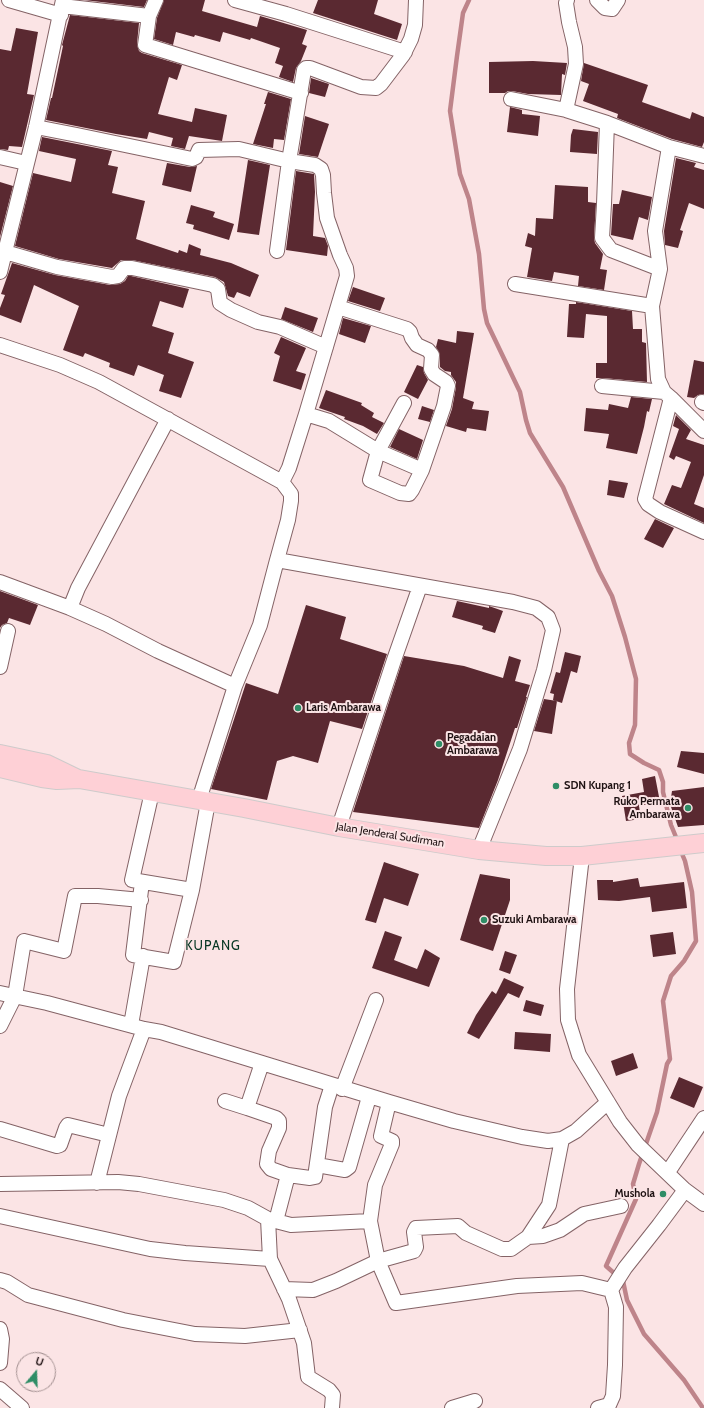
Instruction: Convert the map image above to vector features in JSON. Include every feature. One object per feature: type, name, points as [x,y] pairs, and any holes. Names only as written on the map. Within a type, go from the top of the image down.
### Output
[{"type":"main road","name":"Jalan Jenderal Sudirman","points":[[0,754],[47,764],[78,779]]},
{"type":"main road","name":"Jalan Jenderal Sudirman","points":[[0,768],[50,779],[78,779],[479,850],[546,856],[582,856],[704,843]]},
{"type":"street","points":[[9,0],[149,16]]},
{"type":"street","points":[[156,0],[149,16],[145,45],[301,93]]},
{"type":"street","points":[[235,0],[286,14],[405,52]]},
{"type":"street","points":[[277,251],[289,161],[304,70],[306,68],[310,68],[361,87],[376,88],[381,84],[405,52],[415,25],[416,0]]},
{"type":"street","points":[[566,110],[576,64],[575,47],[569,22],[567,0]]},
{"type":"street","points":[[597,0],[605,8],[612,9],[618,0]]},
{"type":"street","points":[[0,272],[36,127],[62,7]]},
{"type":"street","points":[[511,99],[566,110],[607,123],[669,147],[704,156]]},
{"type":"street","points":[[607,123],[602,238],[611,250],[660,269]]},
{"type":"street","points":[[36,127],[192,159],[196,158],[200,150],[239,149],[289,161],[314,165],[321,169],[323,174],[327,218],[346,268],[347,276],[289,468],[282,482]]},
{"type":"street","points":[[669,147],[655,231],[660,269],[652,306],[658,379],[668,395],[704,431]]},
{"type":"street","points":[[0,157],[26,163]]},
{"type":"street","points":[[5,252],[57,267],[112,278],[118,276],[124,268],[132,268],[213,285],[218,289],[220,303],[232,310],[258,322],[280,328],[326,346]]},
{"type":"street","points":[[516,284],[652,306]]},
{"type":"street","points":[[338,307],[408,329],[417,345],[428,350],[432,355],[431,369],[434,374],[446,382],[448,386],[444,406],[422,470],[409,494],[400,493],[370,480],[378,451],[404,403]]},
{"type":"street","points":[[0,345],[60,365],[99,382],[282,482],[291,494],[288,520],[260,625],[235,686],[204,801],[192,890],[174,962],[133,955],[141,900],[142,882]]},
{"type":"street","points":[[602,386],[668,395]]},
{"type":"street","points":[[668,395],[645,499],[648,504],[660,512],[704,532]]},
{"type":"street","points":[[306,414],[329,421],[378,451],[422,470]]},
{"type":"street","points":[[70,608],[78,588],[168,419]]},
{"type":"street","points":[[277,560],[513,602],[536,608],[548,616],[553,630],[544,670],[520,749],[479,850]]},
{"type":"street","points":[[0,582],[70,608],[106,624],[158,651],[235,686]]},
{"type":"street","points":[[339,826],[420,586]]},
{"type":"street","points":[[0,667],[8,631]]},
{"type":"street","points":[[152,792],[132,880],[192,890]]},
{"type":"street","points":[[582,856],[567,989],[568,1020],[579,1055],[620,1122],[638,1145],[668,1172],[685,1190],[704,1204]]},
{"type":"street","points":[[0,1026],[15,996],[24,942],[64,951],[75,896],[98,896],[141,900]]},
{"type":"street","points":[[97,1183],[137,1027],[143,956]]},
{"type":"street","points":[[0,993],[47,1003],[161,1032],[369,1097],[454,1121],[522,1137],[548,1141],[562,1138],[576,1131],[608,1102]]},
{"type":"street","points":[[226,1101],[276,1118],[279,1121],[279,1128],[269,1152],[267,1164],[271,1169],[288,1175],[310,1178],[315,1177],[325,1107],[337,1087],[376,1000]]},
{"type":"street","points":[[247,1108],[262,1063]]},
{"type":"street","points":[[317,1165],[345,1170],[349,1166],[369,1097]]},
{"type":"street","points":[[389,1102],[381,1136],[392,1141],[392,1144],[375,1186],[370,1221],[378,1261],[396,1303],[517,1286],[582,1283],[613,1286]]},
{"type":"street","points":[[668,1172],[704,1118]]},
{"type":"street","points":[[0,1129],[57,1146],[60,1145],[68,1125],[109,1135]]},
{"type":"street","points":[[284,1289],[313,1290],[378,1261],[414,1251],[416,1247],[414,1232],[416,1228],[458,1226],[466,1233],[502,1249],[511,1249],[528,1237],[549,1205],[562,1138]]},
{"type":"street","points":[[288,1175],[272,1220],[270,1258],[289,1299],[300,1330],[304,1343],[308,1377],[329,1390],[333,1395],[332,1408]]},
{"type":"street","points":[[0,1179],[42,1180],[47,1184]]},
{"type":"street","points":[[0,1184],[118,1182],[139,1184],[224,1200],[248,1208],[272,1220],[291,1225],[370,1221]]},
{"type":"street","points":[[606,1407],[612,1396],[615,1365],[616,1307],[613,1286],[685,1190]]},
{"type":"street","points":[[528,1237],[543,1236],[560,1230],[584,1214],[622,1206]]},
{"type":"street","points":[[0,1216],[150,1249],[185,1253],[270,1258]]},
{"type":"street","points":[[0,1280],[7,1282],[28,1294],[123,1320],[195,1334],[245,1336],[300,1330]]},
{"type":"street","points":[[0,1329],[2,1339],[0,1363]]},
{"type":"street","points":[[0,1389],[22,1408]]},
{"type":"street","points":[[452,1408],[475,1401]]},
{"type":"building","points":[[84,0],[147,0],[144,7]]},
{"type":"building","points":[[164,0],[205,0],[202,11],[257,27],[260,16],[307,30],[302,44],[307,46],[301,61],[296,68],[293,82],[279,77],[283,66],[275,63],[280,48],[251,38],[250,40],[223,32],[220,42],[195,35],[194,37],[176,32],[173,45],[154,39],[157,18]]},
{"type":"building","points":[[318,0],[378,0],[374,14],[402,24],[397,40],[313,13]]},
{"type":"building","points":[[70,15],[139,23],[137,44],[139,51],[182,65],[177,80],[169,77],[158,114],[192,122],[195,108],[227,115],[222,141],[189,136],[185,149],[171,146],[173,138],[149,132],[147,139],[46,120]]},
{"type":"building","points":[[16,28],[38,32],[27,94],[34,95],[22,147],[9,146],[8,150],[0,149],[0,49],[11,51]]},
{"type":"building","points":[[533,61],[567,63],[565,75],[562,74],[561,95],[528,94],[512,91],[505,93],[489,93],[489,62]]},
{"type":"building","points":[[584,63],[648,85],[642,102],[690,119],[692,112],[704,117],[704,142],[702,147],[672,139],[617,118],[618,114],[583,101],[589,84],[581,81]]},
{"type":"building","points":[[311,78],[329,84],[325,97],[309,93]]},
{"type":"building","points":[[268,92],[291,99],[284,140],[274,139],[273,148],[253,144],[266,104],[264,104]]},
{"type":"building","points":[[510,107],[522,110],[522,114],[540,116],[538,136],[507,132]]},
{"type":"building","points":[[305,116],[329,124],[318,157],[299,154]]},
{"type":"building","points":[[573,129],[598,132],[597,154],[570,152],[571,135]]},
{"type":"building","points":[[42,137],[112,151],[108,165],[118,167],[112,193],[145,201],[136,239],[178,253],[179,250],[187,253],[189,244],[201,249],[200,255],[231,263],[259,275],[250,297],[237,292],[234,298],[228,296],[224,282],[215,277],[132,260],[121,260],[112,268],[59,259],[15,246],[33,173],[71,182],[76,159],[39,151]]},
{"type":"building","points":[[676,158],[696,163],[694,167],[704,170],[704,209],[689,203],[680,230],[683,231],[678,248],[665,245],[664,231]]},
{"type":"building","points":[[248,160],[270,165],[259,235],[237,232]]},
{"type":"building","points":[[167,163],[190,167],[197,166],[191,192],[162,185]]},
{"type":"building","points":[[296,171],[314,174],[315,192],[313,236],[325,238],[328,246],[327,256],[286,250]]},
{"type":"building","points":[[0,182],[13,186],[0,237]]},
{"type":"building","points":[[555,185],[588,187],[588,202],[596,203],[594,238],[595,243],[603,254],[600,269],[607,270],[604,290],[578,286],[579,276],[554,272],[552,281],[527,277],[532,248],[525,246],[528,233],[535,236],[536,218],[553,219]]},
{"type":"building","points":[[622,190],[652,197],[648,220],[639,217],[633,240],[611,235],[613,204],[619,204]]},
{"type":"building","points":[[191,205],[215,212],[213,217],[234,224],[229,240],[193,229],[194,225],[186,223]]},
{"type":"building","points":[[12,263],[55,275],[110,285],[120,284],[125,281],[128,276],[131,276],[189,289],[183,308],[160,301],[152,326],[174,333],[168,353],[194,362],[181,398],[159,391],[164,375],[138,365],[134,376],[109,367],[110,363],[85,353],[83,357],[63,350],[79,306],[34,285],[21,323],[0,315],[0,308],[5,295],[1,294]]},
{"type":"building","points":[[353,287],[385,298],[380,311],[348,301]]},
{"type":"building","points":[[576,302],[632,311],[633,329],[642,329],[642,342],[646,343],[647,382],[596,378],[596,363],[607,363],[607,316],[586,314],[584,338],[567,337],[569,304],[576,304]]},
{"type":"building","points":[[285,307],[318,318],[313,332],[281,319]]},
{"type":"building","points":[[343,318],[371,326],[365,343],[339,334]]},
{"type":"building","points":[[457,331],[474,333],[463,398],[474,402],[472,409],[489,411],[486,431],[467,428],[466,432],[446,426],[452,409],[456,382],[451,375],[451,372],[445,371],[440,367],[440,355],[436,347],[438,339],[456,343]]},
{"type":"building","points":[[281,337],[306,348],[296,371],[306,374],[301,390],[273,381],[280,356],[274,353]]},
{"type":"building","points":[[694,360],[704,362],[704,394],[698,395],[694,398],[687,397]]},
{"type":"building","points":[[417,365],[423,367],[424,373],[428,380],[418,399],[404,392]]},
{"type":"building","points":[[326,390],[362,403],[361,405],[374,413],[372,417],[384,423],[377,434],[363,426],[344,419],[345,417],[319,408]]},
{"type":"building","points":[[631,397],[652,399],[649,412],[647,411],[637,454],[606,448],[609,434],[584,431],[586,408],[608,410],[609,404],[628,408]]},
{"type":"building","points":[[422,406],[434,410],[430,422],[418,419]]},
{"type":"building","points":[[676,415],[691,430],[686,439],[704,445],[704,475],[694,504],[704,508],[704,523],[664,504],[672,485],[681,488],[691,462],[676,456],[674,460],[669,457],[679,429],[673,426]]},
{"type":"building","points":[[399,429],[423,440],[417,459],[390,447]]},
{"type":"building","points":[[609,480],[628,483],[624,498],[607,495]]},
{"type":"building","points":[[655,519],[674,528],[663,548],[644,539]]},
{"type":"building","points":[[0,591],[38,605],[30,625],[9,618],[7,623],[2,625],[0,628]]},
{"type":"building","points":[[457,601],[489,608],[489,606],[503,611],[495,633],[482,629],[483,626],[452,617]]},
{"type":"building","name":"Laris Ambarawa","points":[[306,605],[346,617],[340,639],[387,654],[362,729],[330,721],[318,763],[293,756],[277,761],[267,800],[211,789],[246,683],[278,694]]},
{"type":"building","points":[[565,652],[581,656],[577,673],[571,671],[562,703],[553,700],[554,694],[550,693],[556,672],[560,673]]},
{"type":"building","name":"Pegadaian Ambarawa","points":[[404,656],[464,666],[503,678],[509,656],[521,660],[515,681],[530,685],[527,697],[498,780],[479,828],[353,812]]},
{"type":"building","points":[[544,699],[557,701],[552,734],[534,731]]},
{"type":"building","points":[[681,751],[704,753],[704,774],[677,767]]},
{"type":"building","points":[[655,776],[660,802],[639,806],[641,819],[626,821],[622,796],[644,792],[642,779]]},
{"type":"building","name":"Ruko Permata Ambarawa","points":[[704,787],[704,825],[678,827],[670,804],[672,791]]},
{"type":"building","points":[[384,862],[419,874],[408,906],[384,898],[376,923],[365,920]]},
{"type":"building","name":"Suzuki Ambarawa","points":[[480,874],[510,879],[510,900],[493,951],[460,940]]},
{"type":"building","points":[[638,878],[640,887],[684,882],[687,908],[652,912],[650,897],[619,901],[598,900],[597,880],[613,880],[613,882]]},
{"type":"building","points":[[385,931],[402,937],[394,960],[417,969],[425,949],[440,958],[429,987],[372,968]]},
{"type":"building","points":[[673,932],[676,954],[653,957],[650,935]]},
{"type":"building","points":[[505,951],[517,955],[510,974],[499,970]]},
{"type":"building","points":[[504,978],[524,987],[519,998],[508,993],[479,1039],[467,1033],[476,1015],[492,991],[496,994]]},
{"type":"building","points":[[526,1000],[544,1005],[541,1016],[523,1011]]},
{"type":"building","points":[[515,1032],[551,1034],[550,1052],[514,1049]]},
{"type":"building","points":[[633,1053],[638,1068],[616,1076],[611,1061]]},
{"type":"building","points":[[679,1077],[703,1087],[694,1108],[670,1098]]},
{"type":"waterway","points":[[469,0],[463,13],[450,111],[460,174],[469,199],[479,254],[484,309],[487,323],[520,392],[530,433],[563,487],[599,571],[612,596],[636,679],[635,725],[629,743],[630,754],[659,770],[663,782],[663,792],[671,825],[678,842]]},
{"type":"waterway","points":[[680,849],[685,861],[692,892],[696,941],[684,961],[671,976],[663,1001],[670,1059],[667,1064],[657,1112],[633,1184],[636,1199],[606,1266],[623,1281],[627,1300],[644,1334],[684,1380],[703,1408]]},
{"type":"place","name":"Laris Ambarawa","points":[[298,708]]},
{"type":"place","name":"Pegadaian Ambarawa","points":[[439,744]]},
{"type":"place","name":"SDN Kupang 1","points":[[556,786]]},
{"type":"place","name":"Ruko Permata Ambarawa","points":[[688,808]]},
{"type":"place","name":"Suzuki Ambarawa","points":[[484,920]]},
{"type":"place","name":"Mushola","points":[[663,1194]]},
{"type":"district","name":"KUPANG","points":[[213,946]]}]
